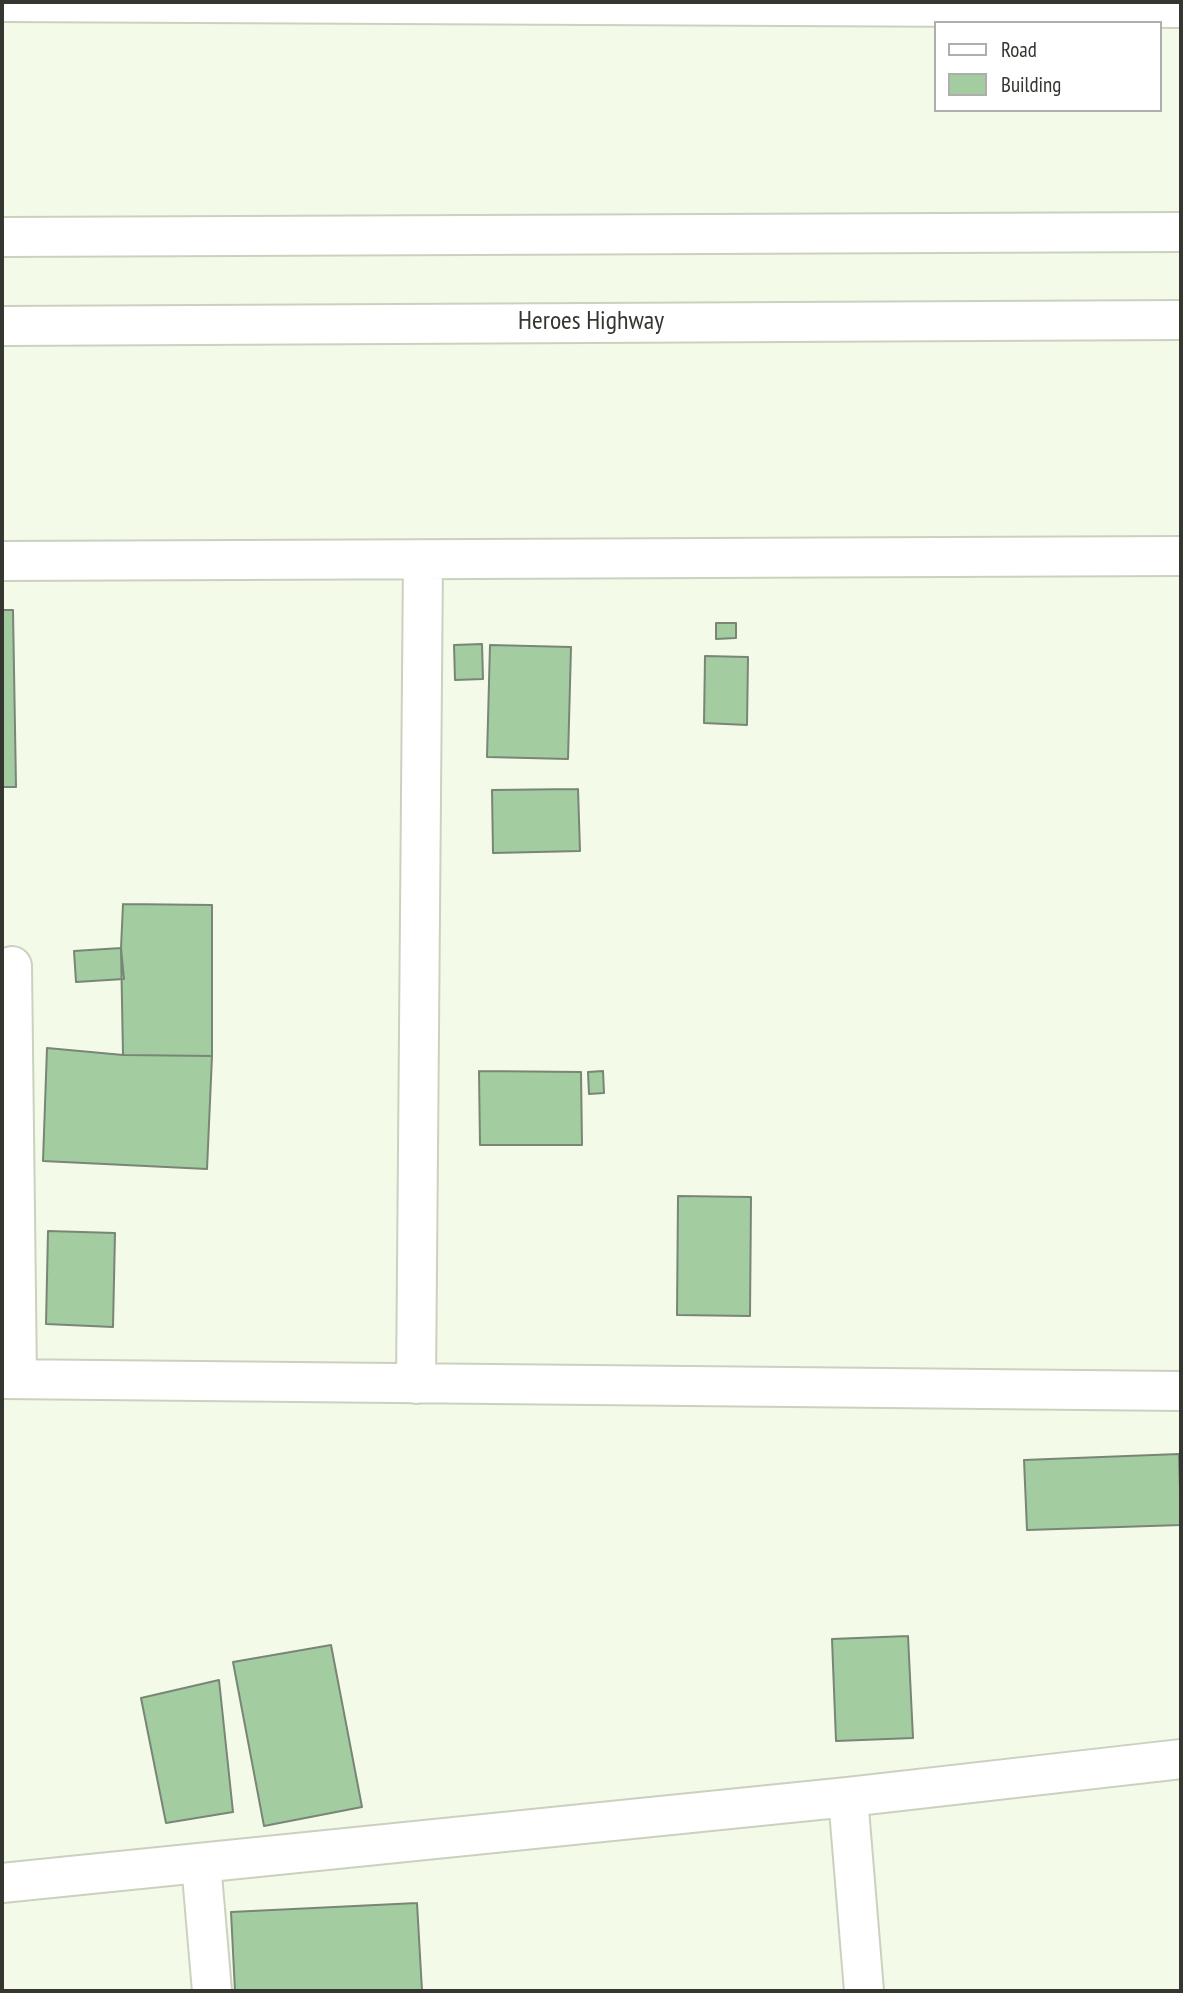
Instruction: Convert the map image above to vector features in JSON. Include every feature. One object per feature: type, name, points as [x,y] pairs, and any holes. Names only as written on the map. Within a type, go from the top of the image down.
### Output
[{"type":"street","points":[[2,2],[874,4],[1181,8]]},
{"type":"street","points":[[2,237],[1181,232]]},
{"type":"street","name":"Heroes Highway","points":[[2,326],[1181,320]]},
{"type":"street","points":[[2,561],[1181,556]]},
{"type":"street","points":[[416,1384],[423,560]]},
{"type":"street","points":[[12,966],[9,1379],[1181,1391]]},
{"type":"street","points":[[2,1883],[848,1797],[1181,1759]]},
{"type":"street","points":[[848,1797],[864,1991]]},
{"type":"street","points":[[201,1863],[212,1991]]},
{"type":"building","points":[[2,610],[13,610],[16,787],[2,787]]},
{"type":"building","points":[[716,623],[736,623],[736,638],[716,639]]},
{"type":"building","points":[[482,644],[483,679],[455,680],[454,645]]},
{"type":"building","points":[[490,645],[571,647],[568,759],[487,757]]},
{"type":"building","points":[[705,656],[748,657],[747,725],[704,723]]},
{"type":"building","points":[[578,789],[580,851],[493,853],[492,790]]},
{"type":"building","points":[[123,904],[212,905],[212,1056],[123,1055]]},
{"type":"building","points":[[121,948],[124,979],[76,982],[74,951]]},
{"type":"building","points":[[47,1048],[123,1055],[212,1056],[207,1169],[43,1161]]},
{"type":"building","points":[[479,1071],[581,1072],[582,1145],[480,1145]]},
{"type":"building","points":[[603,1071],[604,1093],[589,1094],[588,1072]]},
{"type":"building","points":[[678,1196],[751,1197],[750,1316],[677,1315]]},
{"type":"building","points":[[48,1231],[115,1233],[113,1327],[46,1324]]},
{"type":"building","points":[[1179,1454],[1181,1525],[1027,1530],[1024,1460]]},
{"type":"building","points":[[908,1636],[913,1738],[836,1741],[832,1639]]},
{"type":"building","points":[[331,1645],[362,1807],[264,1826],[233,1662]]},
{"type":"building","points":[[219,1680],[233,1812],[166,1823],[141,1698]]},
{"type":"building","points":[[417,1903],[422,1991],[235,1991],[231,1912]]}]
